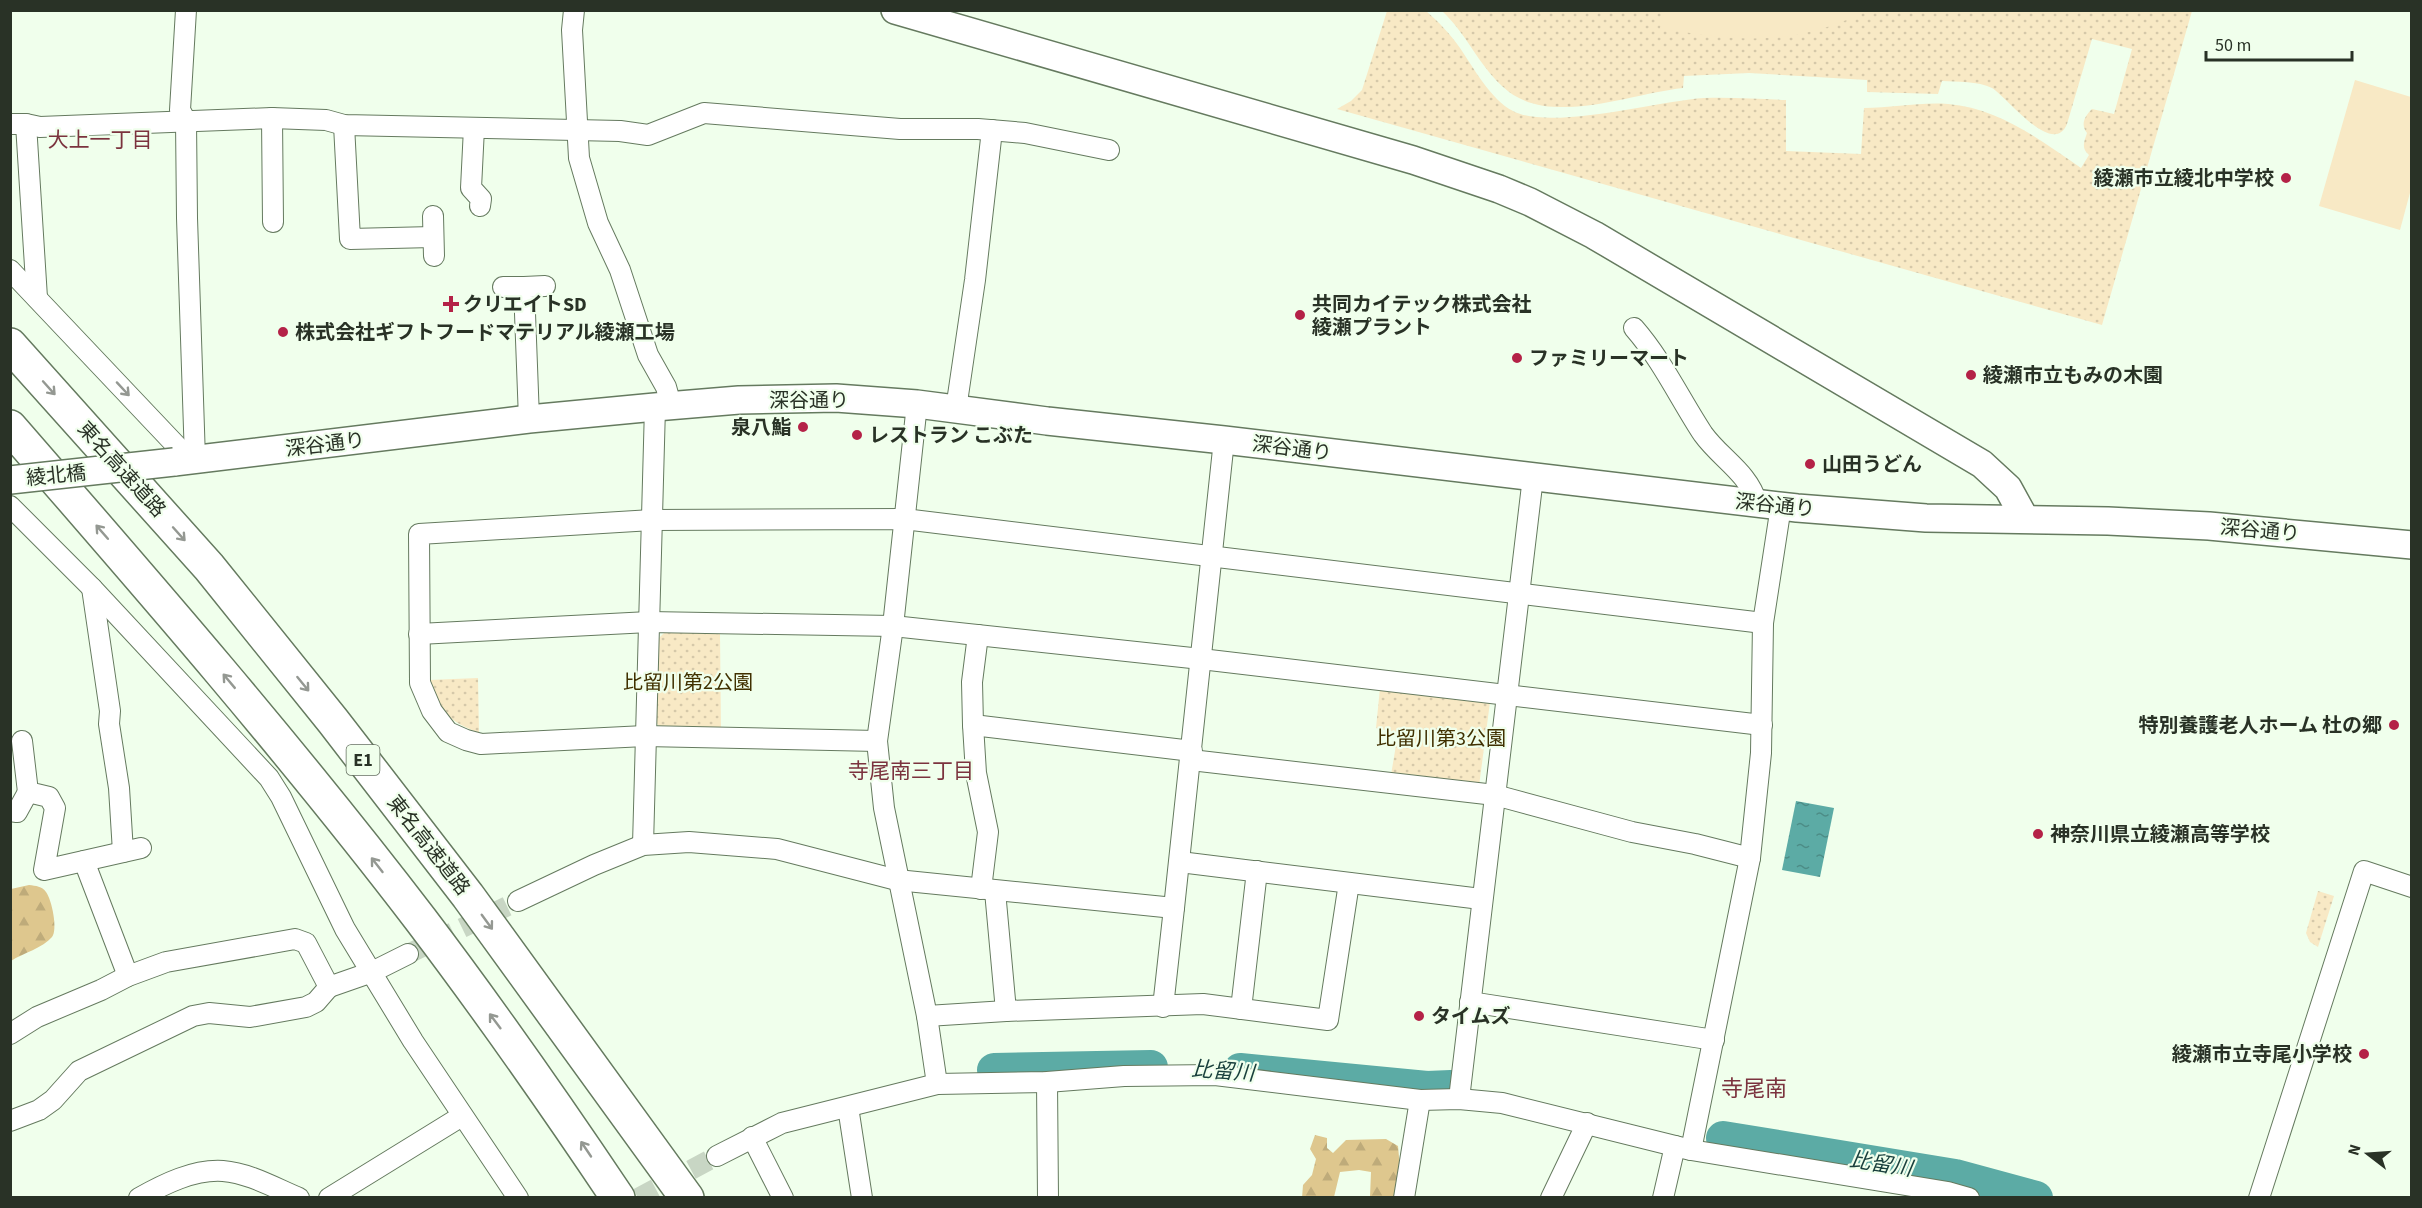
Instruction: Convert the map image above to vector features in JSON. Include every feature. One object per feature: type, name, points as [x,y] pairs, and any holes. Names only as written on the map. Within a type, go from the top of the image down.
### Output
[{"type":"highway","name":"東名高速道路","points":[[10,345],[209,567],[333,721],[468,896],[687,1197]]},
{"type":"highway","points":[[10,428],[165,604],[312,782],[421,920],[523,1058],[618,1197]]},
{"type":"street","points":[[186,10],[180,110],[186,121],[186,460]]},
{"type":"street","points":[[574,10],[572,30],[579,158],[598,223],[620,270],[648,355],[666,387],[652,520],[643,845]]},
{"type":"street","points":[[895,10],[1413,160],[1500,189],[1530,202],[1658,272],[1982,464],[2008,488],[2025,519]]},
{"type":"street","points":[[37,298],[18,124],[40,127],[272,118],[326,120],[344,125],[620,131],[648,135],[704,113],[900,129],[992,130],[1025,133],[1109,150]]},
{"type":"street","points":[[272,118],[273,222]]},
{"type":"street","points":[[344,125],[350,239],[434,246],[433,216]]},
{"type":"street","points":[[474,128],[471,188],[481,199],[480,206]]},
{"type":"street","points":[[956,409],[975,280],[992,130]]},
{"type":"street","points":[[10,270],[186,460]]},
{"type":"street","points":[[503,287],[545,286]]},
{"type":"street","points":[[524,287],[529,419]]},
{"type":"street","points":[[1634,328],[1683,399],[1704,435],[1769,505],[1763,623],[1761,765],[1750,858],[1714,1040],[1683,1148],[1663,1197]]},
{"type":"street","name":"深谷通り","points":[[186,460],[529,419],[663,406],[739,400],[836,398],[917,404],[1769,505],[1926,518],[2209,526],[2412,545]]},
{"type":"street","points":[[917,404],[893,626],[877,741],[884,807],[897,880],[927,1016],[937,1084]]},
{"type":"street","points":[[1163,1007],[1192,756],[1224,440]]},
{"type":"street","name":"綾北橋","points":[[10,480],[186,460]]},
{"type":"street","points":[[1459,1099],[1481,899],[1509,694],[1533,477]]},
{"type":"street","points":[[10,506],[92,588],[269,778],[281,797],[345,929],[413,1041],[518,1197]]},
{"type":"street","points":[[877,741],[645,736],[481,744],[448,732],[432,711],[420,683],[419,534],[652,520],[904,519],[1763,623]]},
{"type":"street","points":[[28,792],[50,797],[55,808],[44,870],[132,850],[109,724],[110,711],[92,588]]},
{"type":"street","points":[[419,633],[649,622],[893,626],[1762,724]]},
{"type":"street","points":[[978,635],[972,682],[976,773],[988,832],[988,890],[1006,1011]]},
{"type":"street","points":[[973,725],[1495,795],[1632,832],[1695,844],[1750,858]]},
{"type":"street","points":[[10,811],[17,812],[28,792],[22,741]]},
{"type":"street","points":[[518,901],[643,845],[689,842],[777,849],[897,880],[1174,909]]},
{"type":"street","points":[[84,861],[128,976]]},
{"type":"street","points":[[1180,862],[1481,899]]},
{"type":"street","points":[[1241,1009],[1257,871]]},
{"type":"street","points":[[2259,1197],[2364,871],[2412,886]]},
{"type":"street","points":[[927,1016],[1203,1004],[1328,1020],[1349,883]]},
{"type":"street","points":[[10,1034],[37,1017],[128,976],[166,962],[295,939],[306,943],[329,987]]},
{"type":"street","points":[[10,1120],[39,1110],[53,1100],[79,1071],[193,1016],[209,1013],[250,1017],[295,1010],[316,1002],[329,987],[372,972],[408,954]]},
{"type":"street","points":[[1470,1002],[1714,1040]]},
{"type":"street","points":[[717,1156],[782,1123],[937,1084],[1047,1082],[1124,1076],[1215,1076],[1420,1100],[1459,1099],[1502,1103],[1683,1148],[1969,1197]]},
{"type":"street","points":[[1047,1082],[1048,1197]]},
{"type":"street","points":[[1404,1197],[1420,1100]]},
{"type":"street","points":[[848,1107],[862,1197]]},
{"type":"street","points":[[329,1197],[462,1116]]},
{"type":"street","points":[[1551,1197],[1587,1124]]},
{"type":"street","points":[[752,1137],[783,1197]]},
{"type":"street","points":[[140,1197],[169,1191],[202,1172],[224,1171],[299,1197]]},
{"type":"green space","points":[[1665,10],[1867,11],[1814,31],[1789,36],[1740,38],[1660,28]]},
{"type":"green space","points":[[1387,11],[1426,11],[1452,38],[1497,99],[1513,111],[1530,116],[1552,118],[1578,116],[1704,98],[1786,100],[1786,151],[1861,154],[1864,108],[1948,104],[1985,112],[2002,119],[2034,136],[2081,168],[2089,155],[2084,147],[2087,133],[2084,126],[2085,117],[2092,109],[2114,114],[2132,49],[2092,39],[2067,124],[2060,133],[2051,134],[2030,122],[1992,88],[1961,82],[1942,81],[1938,94],[1867,92],[1867,80],[1749,73],[1684,76],[1683,88],[1588,105],[1564,107],[1541,105],[1520,99],[1502,86],[1442,11],[2192,11],[2102,325],[1337,109],[1351,101],[1362,90]]},
{"type":"green space","points":[[2355,80],[2411,97],[2411,189],[2400,230],[2319,206]]},
{"type":"green space","name":"比留川第2公園","points":[[665,632],[720,632],[721,732],[661,729],[655,721],[659,638]]},
{"type":"green space","points":[[478,678],[479,733],[459,724],[446,714],[429,680]]},
{"type":"green space","name":"比留川第3公園","points":[[1380,688],[1490,702],[1479,786],[1391,775],[1398,733],[1376,728]]},
{"type":"green space","points":[[29,885],[41,887],[48,896],[54,915],[54,933],[43,944],[11,961],[11,889]]},
{"type":"green space","points":[[2318,891],[2334,896],[2318,947],[2310,942],[2306,933]]},
{"type":"green space","points":[[1315,1135],[1327,1138],[1327,1148],[1333,1153],[1346,1140],[1386,1139],[1398,1146],[1400,1168],[1394,1197],[1370,1197],[1371,1172],[1359,1170],[1340,1172],[1334,1197],[1302,1198],[1303,1185],[1312,1175],[1316,1159],[1310,1149]]},
{"type":"water","points":[[1796,801],[1834,808],[1820,877],[1782,870]]},
{"type":"waterway","name":"比留川","points":[[994,1070],[1151,1067]]},
{"type":"waterway","name":"比留川","points":[[1240,1070],[1427,1088],[1451,1087]]},
{"type":"waterway","name":"比留川","points":[[1723,1138],[1955,1176],[2036,1198]]},
{"type":"tunnel","points":[[408,954],[518,901]]},
{"type":"tunnel","points":[[638,1198],[717,1156]]},
{"type":"place","name":"綾瀬市立綾北中学校","points":[[2286,178]]},
{"type":"place","name":"クリエイトSD","points":[[451,304]]},
{"type":"place","name":"共同カイテック株式会社 綾瀬プラント","points":[[1300,315]]},
{"type":"place","name":"株式会社ギフトフードマテリアル綾瀬工場","points":[[283,332]]},
{"type":"place","name":"ファミリーマート","points":[[1517,358]]},
{"type":"place","name":"綾瀬市立もみの木園","points":[[1971,375]]},
{"type":"place","name":"泉八鮨","points":[[803,427]]},
{"type":"place","name":"レストラン こぶた","points":[[857,435]]},
{"type":"place","name":"山田うどん","points":[[1810,464]]},
{"type":"place","name":"特別養護老人ホーム 杜の郷","points":[[2394,725]]},
{"type":"place","name":"神奈川県立綾瀬高等学校","points":[[2038,834]]},
{"type":"place","name":"タイムズ","points":[[1419,1016]]},
{"type":"place","name":"綾瀬市立寺尾小学校","points":[[2364,1054]]},
{"type":"district","name":"大上一丁目","points":[[100,140]]},
{"type":"district","name":"寺尾南三丁目","points":[[911,771]]},
{"type":"district","name":"寺尾南","points":[[1754,1088]]}]
